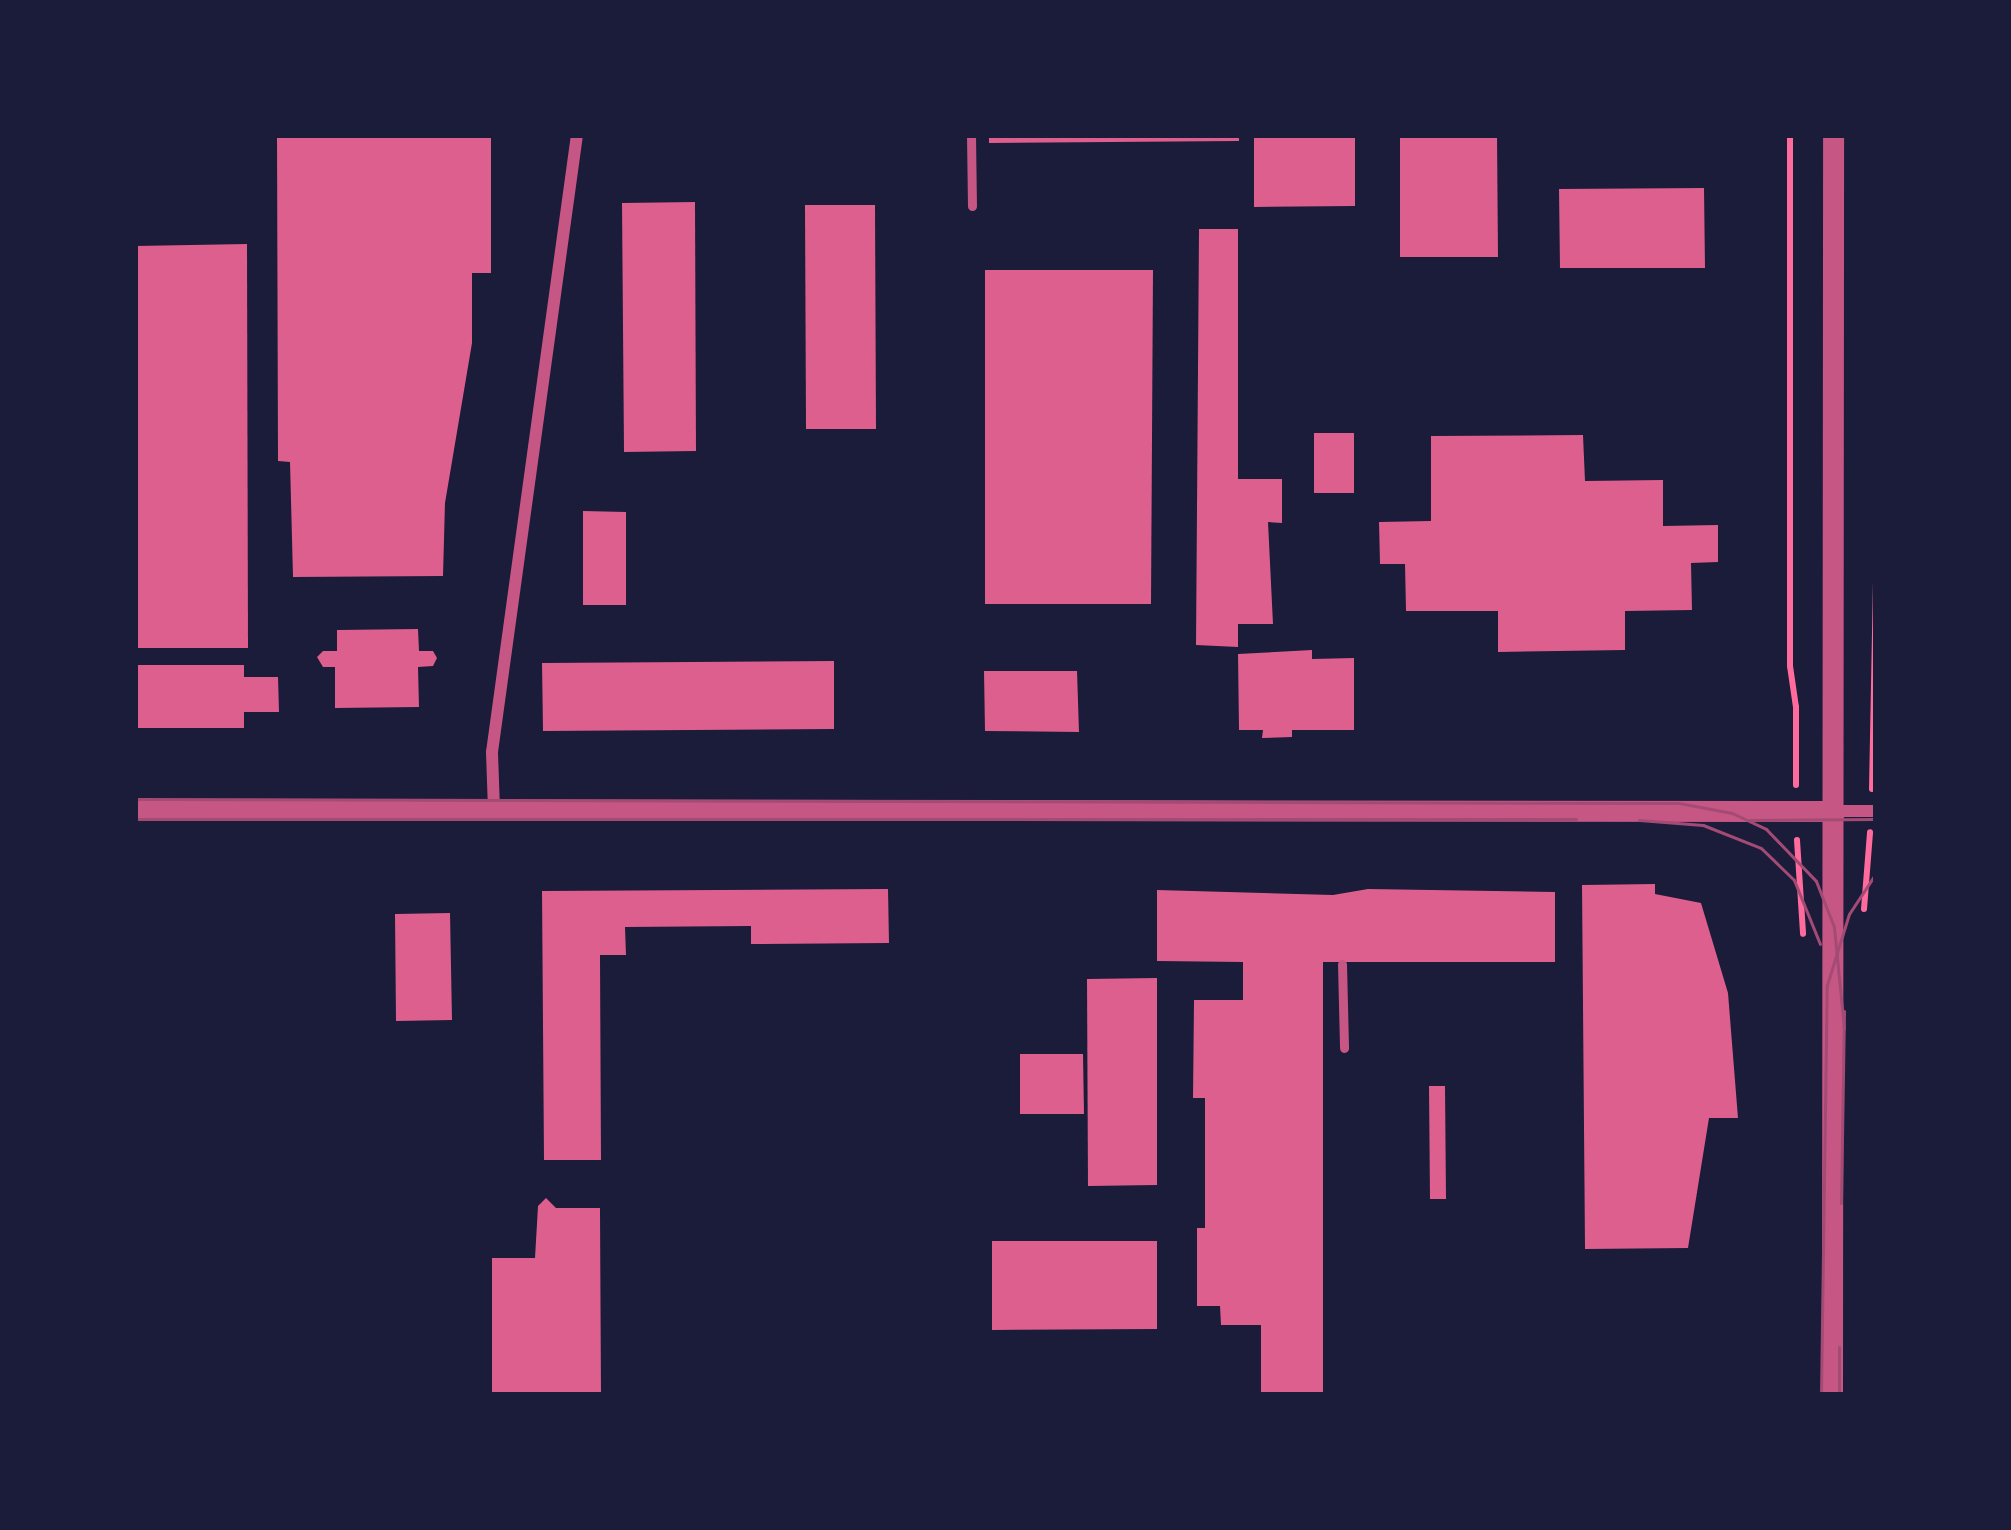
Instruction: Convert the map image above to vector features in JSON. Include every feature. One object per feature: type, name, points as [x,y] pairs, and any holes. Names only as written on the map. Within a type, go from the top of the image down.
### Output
[{"type":"street","points":[[494,810],[492,752],[577,135]]},
{"type":"street","points":[[1832,1395],[1833,135]]},
{"type":"street","points":[[135,809],[1876,811]]},
{"type":"lane","points":[[971,135],[972,206]]},
{"type":"lane","points":[[1342,964],[1343,1048]]},
{"type":"path","points":[[1790,135],[1790,666],[1796,737]]},
{"type":"path","points":[[1875,736],[1876,583]]},
{"type":"building","points":[[277,135],[491,135],[491,273],[472,273],[472,343],[445,503],[443,576],[293,577],[290,462],[278,461]]},
{"type":"building","points":[[989,135],[1239,135],[1239,141],[989,143]]},
{"type":"building","points":[[1254,135],[1355,135],[1355,206],[1254,207]]},
{"type":"building","points":[[1400,135],[1497,135],[1498,257],[1400,257]]},
{"type":"building","points":[[1704,188],[1705,268],[1560,268],[1559,189]]},
{"type":"building","points":[[695,202],[696,451],[624,452],[622,203]]},
{"type":"building","points":[[805,205],[875,205],[876,429],[806,429]]},
{"type":"building","points":[[1199,229],[1238,229],[1238,479],[1282,479],[1282,523],[1268,522],[1273,624],[1238,624],[1238,647],[1196,645]]},
{"type":"building","points":[[247,244],[248,648],[135,648],[135,246]]},
{"type":"building","points":[[985,270],[1153,270],[1151,604],[985,604]]},
{"type":"building","points":[[1314,433],[1354,433],[1354,493],[1314,493]]},
{"type":"building","points":[[1583,435],[1585,481],[1663,480],[1663,526],[1718,525],[1718,562],[1691,563],[1692,610],[1625,611],[1625,650],[1498,652],[1498,611],[1406,611],[1405,564],[1380,564],[1379,522],[1431,521],[1431,436]]},
{"type":"building","points":[[583,511],[626,512],[626,605],[583,605]]},
{"type":"building","points":[[418,629],[419,651],[433,651],[437,658],[433,666],[418,667],[419,707],[335,708],[335,667],[323,667],[317,657],[323,651],[337,651],[337,630]]},
{"type":"building","points":[[1312,650],[1312,659],[1354,658],[1354,730],[1292,730],[1292,737],[1262,738],[1263,730],[1239,730],[1238,654]]},
{"type":"building","points":[[834,661],[834,729],[543,731],[542,663]]},
{"type":"building","points":[[135,665],[244,665],[244,677],[278,677],[279,712],[244,712],[244,728],[135,728]]},
{"type":"building","points":[[984,671],[1077,671],[1079,732],[985,731]]},
{"type":"building","points":[[1655,884],[1655,894],[1701,903],[1728,993],[1738,1118],[1709,1118],[1688,1248],[1585,1249],[1582,885]]},
{"type":"building","points":[[888,889],[889,943],[751,944],[751,926],[625,927],[626,955],[600,955],[601,1160],[544,1160],[542,891]]},
{"type":"building","points":[[1368,889],[1555,892],[1555,962],[1323,962],[1323,1395],[1261,1395],[1261,1325],[1221,1325],[1220,1306],[1197,1306],[1197,1228],[1205,1228],[1205,1098],[1193,1098],[1194,1000],[1243,1000],[1243,962],[1157,961],[1157,890],[1333,895]]},
{"type":"building","points":[[450,913],[452,1020],[396,1021],[395,914]]},
{"type":"building","points":[[1157,978],[1157,1185],[1088,1186],[1087,979]]},
{"type":"building","points":[[1020,1054],[1083,1054],[1084,1114],[1020,1114]]},
{"type":"building","points":[[1429,1086],[1445,1086],[1446,1199],[1430,1199]]},
{"type":"building","points":[[546,1198],[556,1208],[600,1208],[601,1395],[492,1395],[492,1258],[535,1258],[538,1206]]},
{"type":"building","points":[[992,1241],[1157,1241],[1157,1329],[992,1330]]},
{"type":"tram line","points":[[135,799],[1679,803],[1732,813],[1766,829],[1816,881],[1834,927],[1844,1029]]},
{"type":"tram line","points":[[135,819],[1576,819]]},
{"type":"tram line","points":[[1750,820],[1876,819]]},
{"type":"tram line","points":[[1639,820],[1703,825],[1761,848],[1794,880],[1820,944]]},
{"type":"tram line","points":[[1821,1395],[1827,985],[1849,914],[1876,873]]},
{"type":"tram line","points":[[1841,1203],[1844,1011]]},
{"type":"tram line","points":[[1839,1347],[1839,1395]]}]
